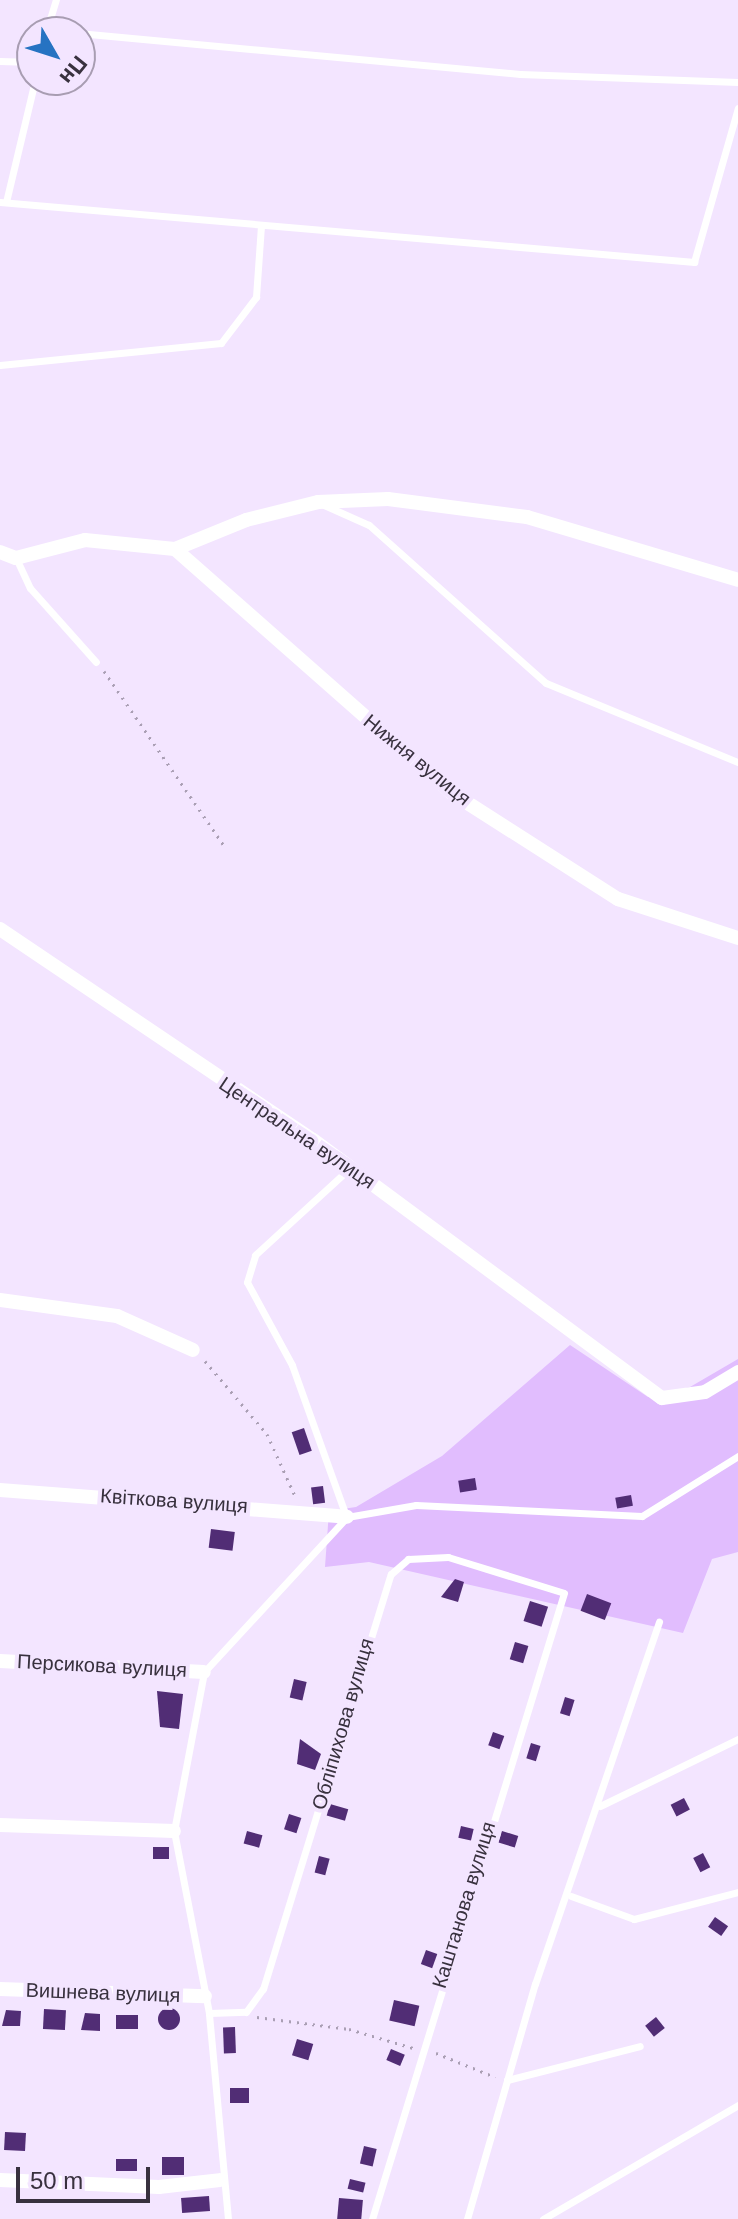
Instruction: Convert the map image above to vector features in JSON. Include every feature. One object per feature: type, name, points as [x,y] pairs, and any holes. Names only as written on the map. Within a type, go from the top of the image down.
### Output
[{"type":"street","points":[[0,552],[16,558],[85,540],[175,549],[246,520],[318,502],[458,503],[602,535],[738,580]]},
{"type":"street","name":"Нижня вулиця","points":[[175,549],[452,793],[618,899],[738,938]]},
{"type":"street","name":"Центральна вулиця","points":[[0,929],[351,1167],[629,1373],[677,1400],[738,1372]]},
{"type":"street","points":[[0,1300],[117,1316],[193,1350]]},
{"type":"street","name":"Квіткова вулиця","points":[[0,1490],[298,1510],[347,1517]]},
{"type":"street","name":"Персикова вулиця","points":[[0,1661],[204,1672]]},
{"type":"street","points":[[0,1825],[174,1831]]},
{"type":"street","name":"Вишнева вулиця","points":[[0,1989],[205,1996]]},
{"type":"street","points":[[0,2180],[159,2187],[220,2180]]},
{"type":"lane","points":[[96,36],[520,74],[738,82]]},
{"type":"lane","points":[[31,96],[3,202],[694,262],[738,108]]},
{"type":"lane","points":[[0,365],[221,343],[256,297],[261,225]]},
{"type":"lane","points":[[318,502],[369,525],[546,683],[738,762]]},
{"type":"lane","points":[[16,558],[30,588],[96,662]]},
{"type":"lane","points":[[347,1517],[292,1365],[247,1282],[255,1255],[351,1167]]},
{"type":"lane","points":[[228,2219],[220,2180],[209,2013],[174,1831],[204,1672],[347,1517],[416,1505],[642,1516],[738,1456]]},
{"type":"lane","name":"Обліпихова вулиця","points":[[246,2012],[268,1976],[391,1574],[408,1559],[448,1557],[564,1593]]},
{"type":"lane","name":"Каштанова вулиця","points":[[372,2219],[421,2051],[564,1593]]},
{"type":"lane","points":[[467,2219],[507,2080],[571,1896],[659,1622]]},
{"type":"lane","points":[[600,1806],[738,1739]]},
{"type":"lane","points":[[571,1896],[634,1919],[738,1892]]},
{"type":"lane","points":[[209,2013],[246,2012]]},
{"type":"lane","points":[[507,2080],[640,2046]]},
{"type":"lane","points":[[543,2219],[738,2105]]},
{"type":"path","points":[[96,662],[152,732],[225,847]]},
{"type":"path","points":[[193,1350],[233,1386],[267,1434],[298,1510]]},
{"type":"path","points":[[246,2012],[275,2023],[349,2029],[507,2080]]},
{"type":"shaded area","points":[[570,1345],[648,1397],[690,1387],[738,1359],[738,1552],[712,1559],[683,1633],[369,1562],[325,1567],[329,1511],[356,1507],[442,1456]]},
{"type":"building","points":[[304,1428],[312,1451],[300,1455],[292,1432]]},
{"type":"building","points":[[475,1478],[477,1490],[460,1493],[458,1481]]},
{"type":"building","points":[[323,1486],[325,1503],[313,1504],[311,1487]]},
{"type":"building","points":[[631,1495],[633,1506],[617,1509],[615,1498]]},
{"type":"building","points":[[211,1529],[235,1532],[233,1551],[209,1548]]},
{"type":"building","points":[[455,1579],[464,1582],[458,1602],[441,1597]]},
{"type":"building","points":[[587,1594],[611,1603],[605,1620],[581,1611]]},
{"type":"building","points":[[530,1601],[548,1607],[542,1627],[524,1621]]},
{"type":"building","points":[[515,1642],[528,1646],[523,1663],[510,1659]]},
{"type":"building","points":[[294,1679],[307,1682],[302,1700],[290,1698]]},
{"type":"building","points":[[157,1691],[183,1694],[179,1729],[160,1727]]},
{"type":"building","points":[[565,1697],[575,1700],[570,1716],[560,1713]]},
{"type":"building","points":[[493,1732],[504,1736],[499,1749],[488,1745]]},
{"type":"building","points":[[300,1739],[321,1754],[315,1770],[297,1764]]},
{"type":"building","points":[[531,1743],[541,1746],[536,1761],[526,1758]]},
{"type":"building","points":[[684,1798],[690,1810],[677,1816],[671,1805]]},
{"type":"building","points":[[330,1804],[348,1809],[345,1821],[327,1816]]},
{"type":"building","points":[[289,1814],[301,1818],[296,1833],[284,1829]]},
{"type":"building","points":[[461,1826],[474,1829],[471,1841],[458,1838]]},
{"type":"building","points":[[247,1831],[262,1835],[259,1848],[244,1844]]},
{"type":"building","points":[[502,1831],[518,1836],[515,1847],[498,1842]]},
{"type":"building","points":[[153,1847],[169,1847],[169,1859],[153,1859]]},
{"type":"building","points":[[703,1853],[710,1867],[700,1872],[693,1858]]},
{"type":"building","points":[[319,1856],[330,1859],[325,1875],[315,1872]]},
{"type":"building","points":[[715,1917],[728,1926],[721,1936],[708,1927]]},
{"type":"building","points":[[426,1950],[437,1954],[432,1968],[421,1964]]},
{"type":"building","points":[[394,2000],[419,2006],[415,2026],[389,2020]]},
{"type":"building","points":[[169,2008],[177,2011],[180,2019],[177,2027],[169,2030],[161,2027],[158,2019],[161,2011]]},
{"type":"building","points":[[44,2009],[66,2010],[65,2030],[43,2029]]},
{"type":"building","points":[[6,2010],[21,2011],[20,2026],[2,2026]]},
{"type":"building","points":[[85,2013],[100,2014],[100,2031],[81,2030]]},
{"type":"building","points":[[116,2015],[138,2015],[138,2029],[116,2029]]},
{"type":"building","points":[[656,2017],[665,2028],[654,2037],[645,2026]]},
{"type":"building","points":[[223,2027],[235,2027],[236,2053],[224,2053]]},
{"type":"building","points":[[297,2039],[313,2044],[308,2060],[292,2055]]},
{"type":"building","points":[[391,2049],[405,2055],[400,2066],[386,2060]]},
{"type":"building","points":[[230,2088],[249,2088],[249,2103],[230,2103]]},
{"type":"building","points":[[5,2132],[26,2133],[25,2151],[4,2150]]},
{"type":"building","points":[[364,2146],[377,2149],[373,2166],[360,2164]]},
{"type":"building","points":[[162,2157],[184,2157],[184,2175],[162,2175]]},
{"type":"building","points":[[116,2159],[137,2159],[137,2171],[116,2171]]},
{"type":"building","points":[[350,2179],[366,2183],[363,2193],[348,2189]]},
{"type":"building","points":[[209,2196],[210,2211],[182,2213],[181,2198]]},
{"type":"building","points":[[339,2198],[363,2200],[361,2219],[337,2219]]}]
